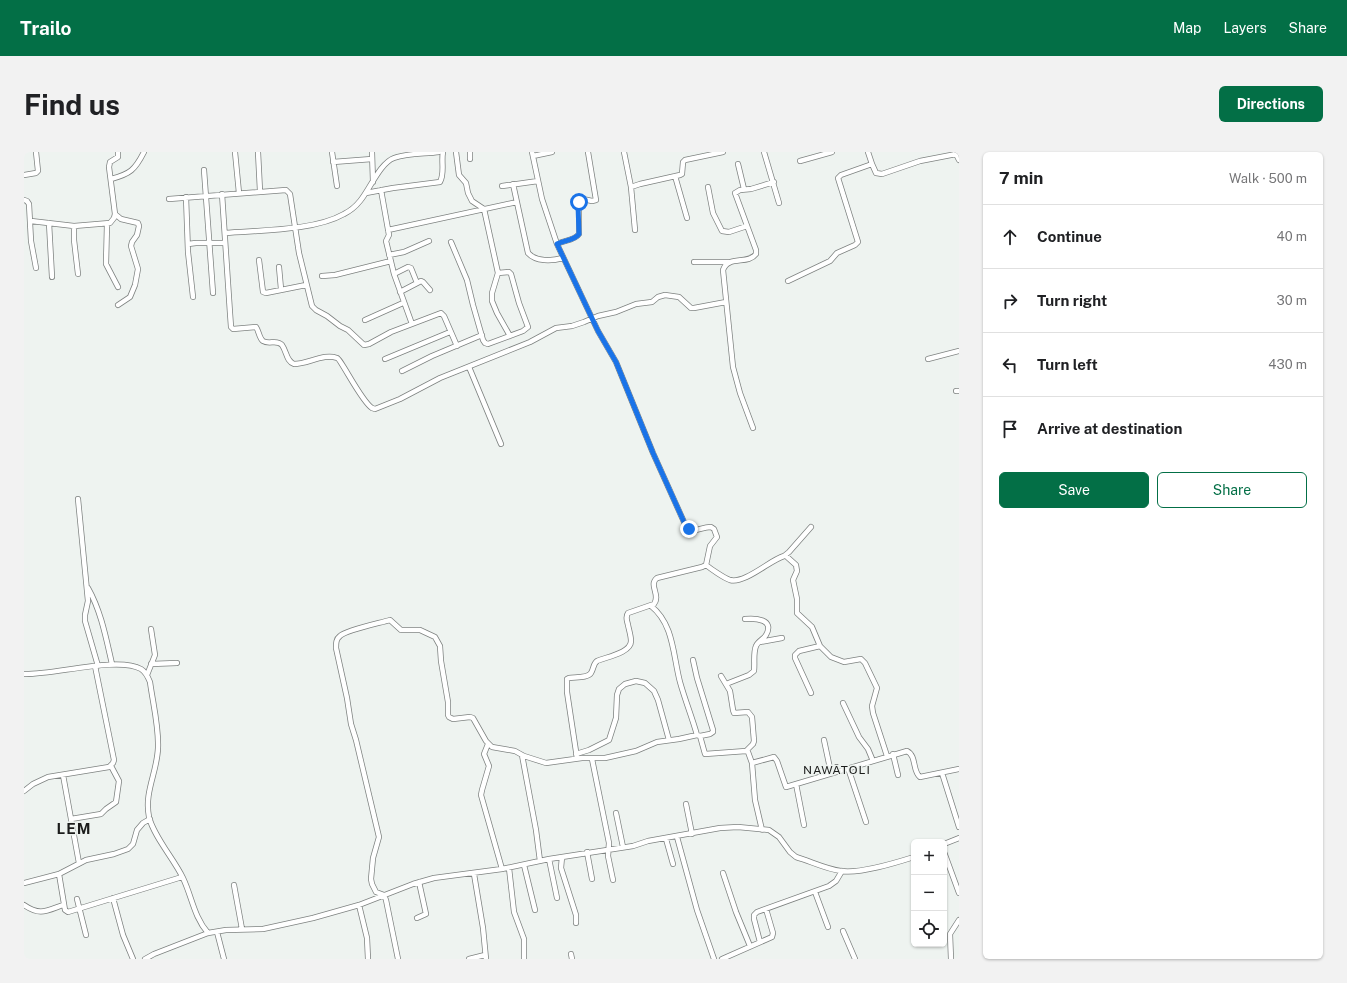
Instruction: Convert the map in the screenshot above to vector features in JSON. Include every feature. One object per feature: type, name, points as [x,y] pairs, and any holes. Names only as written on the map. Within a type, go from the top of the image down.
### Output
[{"type":"street","points":[[24,175],[36,173],[38,171],[36,152]]},
{"type":"street","points":[[31,220],[74,226],[107,224],[112,221],[115,214],[109,164],[117,159],[118,152]]},
{"type":"street","points":[[110,179],[130,173],[136,167],[144,152]]},
{"type":"street","points":[[235,152],[239,193]]},
{"type":"street","points":[[258,152],[260,191]]},
{"type":"street","points":[[332,152],[337,186]]},
{"type":"street","points":[[372,152],[373,182]]},
{"type":"street","points":[[225,233],[295,228],[325,222],[345,214],[353,208],[366,193],[388,161],[394,158],[439,152]]},
{"type":"street","points":[[366,193],[440,182],[443,171],[443,152]]},
{"type":"street","points":[[456,152],[459,175],[466,183],[468,193],[472,201],[484,209],[498,273],[492,294],[492,301],[510,336]]},
{"type":"street","points":[[470,152],[470,159]]},
{"type":"street","points":[[552,152],[532,154],[542,199],[557,244],[592,319],[616,362],[653,453],[684,522],[689,529],[693,531],[711,527],[717,534],[717,537],[710,546],[706,565]]},
{"type":"street","points":[[557,244],[564,240],[575,238],[579,234],[579,202],[583,199],[592,201],[596,200],[588,152]]},
{"type":"street","points":[[624,152],[631,187],[634,230]]},
{"type":"street","points":[[631,187],[682,174],[682,162],[685,160],[724,152]]},
{"type":"street","points":[[764,152],[779,203]]},
{"type":"street","points":[[800,161],[832,152]]},
{"type":"street","points":[[868,152],[876,173],[882,174],[920,161],[955,153],[959,160]]},
{"type":"street","points":[[333,162],[372,159]]},
{"type":"street","points":[[738,164],[744,189]]},
{"type":"street","points":[[788,281],[830,261],[839,252],[857,244],[859,239],[851,223],[838,178],[841,175],[872,164]]},
{"type":"street","points":[[204,170],[213,293]]},
{"type":"street","points":[[675,176],[687,218]]},
{"type":"street","points":[[502,186],[538,181]]},
{"type":"street","points":[[694,262],[729,262],[751,258],[756,254],[756,250],[735,196],[737,191],[751,189],[774,182]]},
{"type":"street","points":[[513,184],[528,253],[535,258],[544,260],[556,260],[563,258]]},
{"type":"street","points":[[708,187],[713,213],[722,231],[729,232],[747,226]]},
{"type":"street","points":[[381,190],[388,230],[386,241],[389,255],[403,302],[412,324]]},
{"type":"street","points":[[169,198],[260,191],[289,191],[306,285],[312,306],[316,310],[348,330],[364,345],[369,344],[391,332],[441,313],[444,316],[457,346]]},
{"type":"street","points":[[222,194],[231,327],[233,329],[256,327],[262,340],[265,342],[278,342],[288,360],[294,364],[326,357],[340,359],[346,372],[360,394],[372,408],[375,409],[400,399],[440,378],[530,342],[556,328],[572,326],[603,314],[616,312],[636,304],[652,302],[658,297],[665,295],[679,297],[691,308],[726,302]]},
{"type":"street","points":[[186,197],[189,271],[193,297]]},
{"type":"street","points":[[24,200],[28,202],[27,212],[31,220],[36,268]]},
{"type":"street","points":[[388,230],[517,202]]},
{"type":"street","points":[[115,214],[121,219],[138,223],[140,226],[131,246],[138,269],[135,285],[130,297],[118,305]]},
{"type":"street","points":[[49,223],[52,277]]},
{"type":"street","points":[[107,224],[106,264],[118,287]]},
{"type":"street","points":[[74,226],[78,274]]},
{"type":"street","points":[[389,255],[404,252],[429,241]]},
{"type":"street","points":[[451,242],[468,280],[473,305],[482,335],[488,344],[526,330],[528,325],[519,303],[511,274],[509,272],[498,273]]},
{"type":"street","points":[[188,244],[225,243]]},
{"type":"street","points":[[259,260],[263,292],[266,293],[306,285]]},
{"type":"street","points":[[322,276],[335,276],[391,261]]},
{"type":"street","points":[[729,262],[723,270],[733,367],[740,393],[753,428]]},
{"type":"street","points":[[279,267],[281,289]]},
{"type":"street","points":[[394,274],[408,267],[411,268],[417,283]]},
{"type":"street","points":[[400,292],[417,283],[423,282],[430,290]]},
{"type":"street","points":[[365,320],[403,302]]},
{"type":"street","points":[[385,360],[450,332]]},
{"type":"street","points":[[402,371],[482,335]]},
{"type":"street","points":[[928,359],[959,351]]},
{"type":"street","points":[[469,367],[501,444]]},
{"type":"street","points":[[24,790],[41,780],[111,766],[114,760],[107,730],[97,666],[85,615],[88,601],[78,499]]},
{"type":"street","points":[[706,565],[730,580],[735,580],[756,572],[784,556],[811,527]]},
{"type":"street","points":[[784,556],[791,560],[797,568],[793,580],[798,613],[812,627],[820,646],[825,652],[838,660],[844,662],[861,659],[866,662],[877,688],[872,706],[873,713],[887,756]]},
{"type":"street","points":[[577,756],[567,692],[567,679],[587,676],[592,672],[594,663],[627,649],[631,641],[626,615],[631,611],[651,606],[656,601],[653,583],[654,580],[706,565]]},
{"type":"street","points":[[87,586],[99,611],[112,664]]},
{"type":"street","points":[[651,606],[661,615],[671,638],[683,690],[704,754],[746,751],[750,748],[754,741],[752,717],[748,712],[734,713],[731,694],[721,676]]},
{"type":"street","points":[[726,684],[754,671],[755,650],[758,643],[768,630],[764,621],[759,618],[745,619]]},
{"type":"street","points":[[398,959],[388,905],[384,895],[376,892],[374,889],[371,879],[372,858],[379,837],[352,724],[336,648],[337,640],[340,636],[348,632],[390,620],[401,630],[420,630],[430,634],[438,641],[440,646],[448,702],[448,715],[451,719],[473,718],[488,744],[496,748],[515,751],[522,755],[546,763],[577,756],[609,740],[616,718],[618,692],[625,684],[636,681],[645,682],[654,691],[669,740]]},
{"type":"street","points":[[147,675],[155,655],[151,629]]},
{"type":"street","points":[[758,643],[782,638]]},
{"type":"street","points":[[811,693],[794,658],[799,652],[820,646]]},
{"type":"street","points":[[577,756],[592,759],[605,758],[636,751],[657,742],[710,734],[713,732],[693,660]]},
{"type":"street","points":[[151,664],[177,663]]},
{"type":"street","points":[[24,673],[48,673],[112,664],[123,664],[142,670],[147,675],[150,682],[158,748],[157,761],[147,800],[150,820],[182,877],[199,922],[208,933]]},
{"type":"street","points":[[843,703],[859,737],[868,749],[872,761]]},
{"type":"street","points":[[824,740],[831,773]]},
{"type":"street","points":[[488,744],[484,754],[489,766],[482,795],[502,869]]},
{"type":"street","points":[[746,751],[750,754],[752,763],[755,800],[762,830]]},
{"type":"street","points":[[752,763],[774,757],[777,761],[786,787],[907,751],[910,752],[913,758],[916,773],[920,777],[959,769]]},
{"type":"street","points":[[893,754],[898,775]]},
{"type":"street","points":[[522,755],[536,830],[540,861]]},
{"type":"street","points":[[592,759],[609,849],[608,856],[613,880]]},
{"type":"street","points":[[71,820],[101,814],[116,802],[119,781],[111,766]]},
{"type":"street","points":[[848,768],[866,822]]},
{"type":"street","points":[[942,773],[959,827]]},
{"type":"street","points":[[63,775],[79,863]]},
{"type":"street","points":[[796,784],[804,824]]},
{"type":"street","points":[[686,804],[692,834]]},
{"type":"street","points":[[616,813],[623,847]]},
{"type":"street","points":[[24,883],[59,874],[86,860],[124,852],[133,844],[137,830],[143,823],[150,820]]},
{"type":"street","points":[[145,959],[208,933],[242,929],[263,929],[313,918],[359,905],[419,882],[447,876],[474,874],[509,868],[549,859],[730,827],[762,830],[774,833],[796,857],[842,871],[857,871],[911,858]]},
{"type":"street","points":[[677,837],[697,910],[714,959]]},
{"type":"street","points":[[947,843],[959,838]]},
{"type":"street","points":[[666,839],[673,864]]},
{"type":"street","points":[[587,852],[592,879]]},
{"type":"street","points":[[562,857],[560,868],[577,917],[576,923]]},
{"type":"street","points":[[549,859],[557,898]]},
{"type":"street","points":[[947,860],[959,893]]},
{"type":"street","points":[[524,865],[535,910]]},
{"type":"street","points":[[509,868],[514,912],[524,939],[524,959]]},
{"type":"street","points":[[760,942],[754,915],[766,909],[829,886],[836,881],[842,871]]},
{"type":"street","points":[[724,873],[736,912],[750,946]]},
{"type":"street","points":[[59,874],[63,905],[66,912],[79,910],[99,902],[182,877]]},
{"type":"street","points":[[469,959],[485,957],[483,928],[474,874]]},
{"type":"street","points":[[417,918],[426,914],[419,882]]},
{"type":"street","points":[[234,885],[242,929]]},
{"type":"street","points":[[815,892],[828,927]]},
{"type":"street","points":[[113,898],[123,935],[133,959]]},
{"type":"street","points":[[77,899],[86,935]]},
{"type":"street","points":[[24,905],[38,912],[44,912],[63,905]]},
{"type":"street","points":[[359,905],[368,946],[368,959]]},
{"type":"street","points":[[722,959],[732,957],[750,946],[772,937],[773,934],[766,909]]},
{"type":"street","points":[[951,959],[950,934],[959,920]]},
{"type":"street","points":[[843,931],[855,959]]},
{"type":"street","points":[[217,932],[224,959]]},
{"type":"street","points":[[571,954],[572,959]]},
{"type":"district","name":"NAWĀTOLI","points":[[837,770]]},
{"type":"district","name":"LEM","points":[[74,828]]},
{"type":"route","points":[[579,202],[579,234],[575,238],[564,240],[557,244],[586,307],[616,362],[653,453],[684,522],[689,529]]}]
